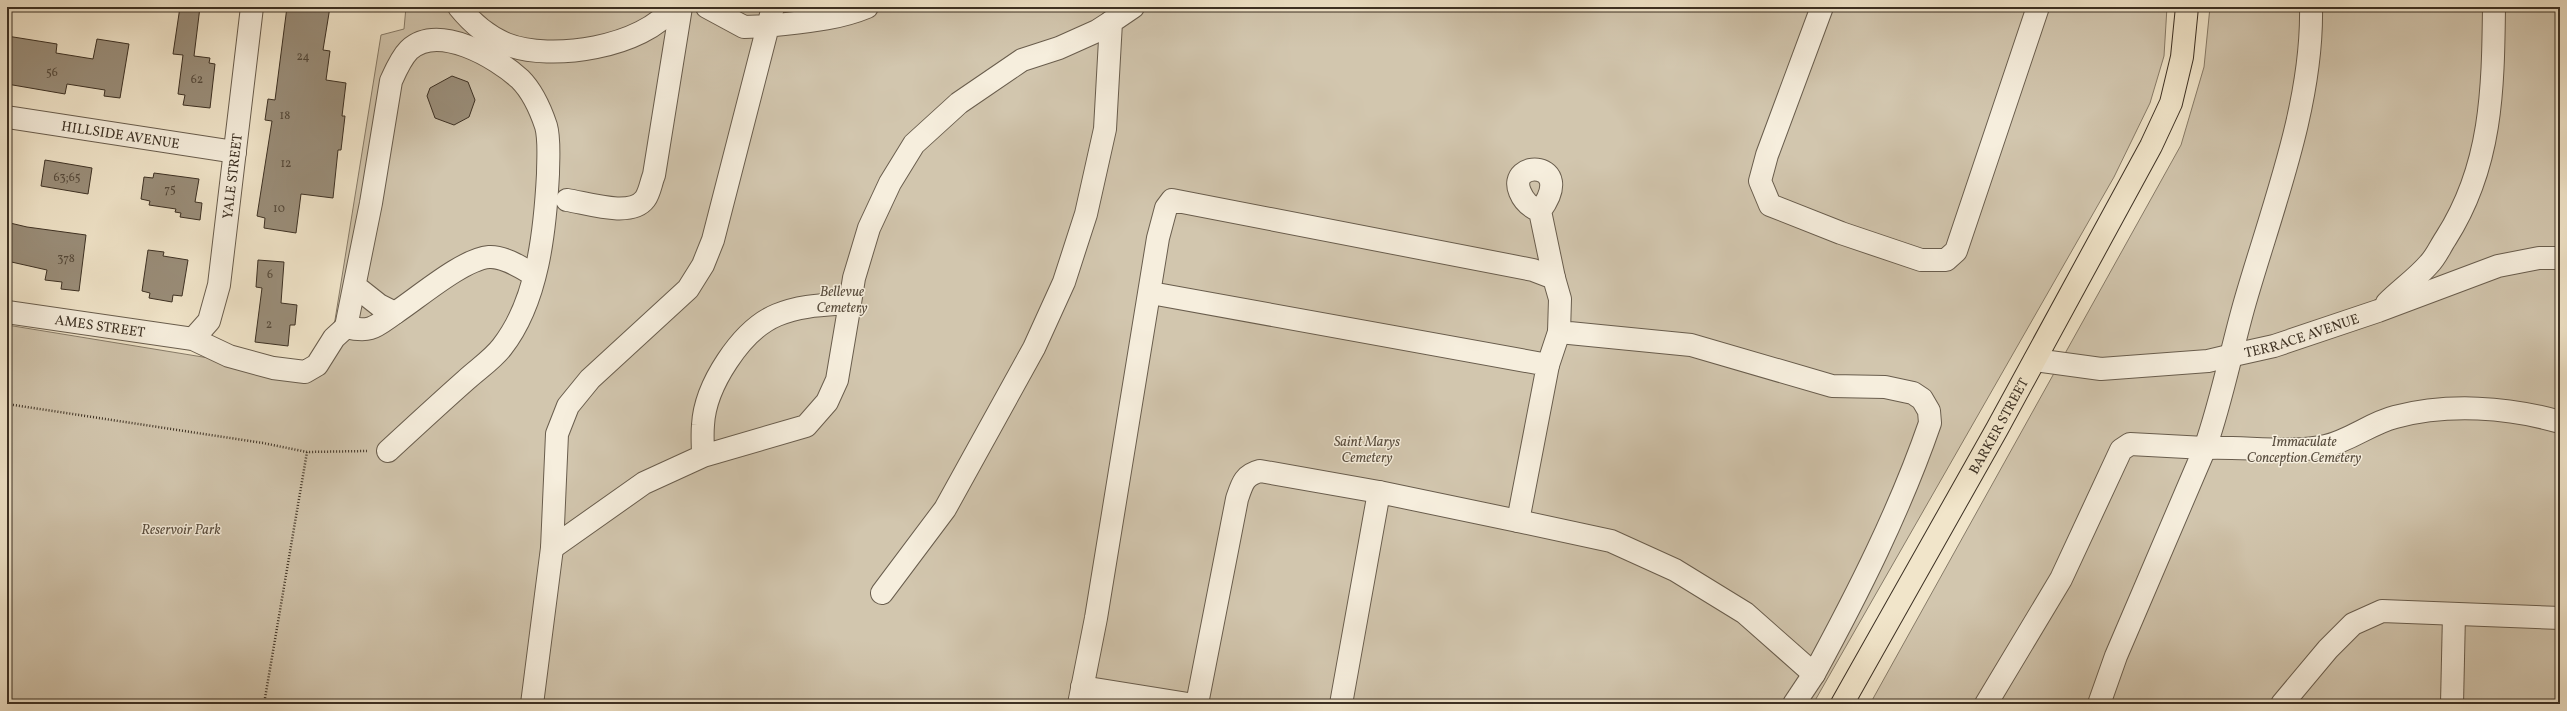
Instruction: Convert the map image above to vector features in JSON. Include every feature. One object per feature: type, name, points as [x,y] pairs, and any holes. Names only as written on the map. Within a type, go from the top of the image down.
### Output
[{"type":"main road","name":"BARKER STREET","points":[[1842,704],[2035,360],[2151,146],[2171,103],[2182,57],[2187,7]]},
{"type":"street","name":"YALE STREET","points":[[193,339],[209,321],[219,285],[252,7]]},
{"type":"street","points":[[459,7],[474,25],[507,44],[544,51],[595,49],[639,33],[665,18],[673,7]]},
{"type":"street","points":[[567,200],[616,209],[637,206],[645,198],[654,175],[681,7]]},
{"type":"street","points":[[707,7],[744,27],[771,17],[816,20],[855,12],[867,7]]},
{"type":"street","points":[[552,548],[644,483],[703,456],[806,426],[827,402],[837,380],[850,303],[869,228],[890,183],[914,144],[959,103],[1022,60],[1059,48],[1097,31],[1133,7]]},
{"type":"street","points":[[1822,7],[1767,155],[1760,181],[1765,195],[1770,205],[1841,233],[1921,260],[1946,260],[1956,251],[2038,7]]},
{"type":"street","points":[[2099,704],[2116,656],[2205,448],[2220,406],[2229,356],[2293,136],[2312,34],[2312,7]]},
{"type":"street","points":[[2378,311],[2430,264],[2452,229],[2472,190],[2484,152],[2493,79],[2494,7]]},
{"type":"street","points":[[532,704],[552,548],[557,434],[568,406],[590,379],[688,289],[703,265],[713,240],[771,17]]},
{"type":"street","points":[[882,593],[945,509],[1034,348],[1064,282],[1086,214],[1105,128],[1111,22]]},
{"type":"street","points":[[388,451],[502,347],[522,313],[539,261],[546,216],[548,161],[547,128],[537,104],[521,80],[498,62],[441,39],[425,41],[409,50],[390,82],[355,286],[346,327],[364,331],[379,325],[470,262],[490,257],[516,265],[534,275]]},
{"type":"street","name":"HILLSIDE AVENUE","points":[[7,117],[235,152]]},
{"type":"street","points":[[1188,704],[1080,696],[1151,293],[1158,238],[1166,208],[1172,200],[1465,255],[1533,270],[1554,278]]},
{"type":"street","points":[[1518,521],[1548,365],[1559,332],[1560,299],[1540,211]]},
{"type":"street","name":"TERRACE AVENUE","points":[[2035,360],[2101,369],[2208,360],[2229,356],[2274,346],[2378,311],[2498,266],[2539,258],[2560,258]]},
{"type":"street","points":[[355,286],[379,305],[395,313]]},
{"type":"street","points":[[1151,293],[1548,365]]},
{"type":"street","points":[[703,456],[703,424],[713,387],[724,362],[754,330],[776,315],[806,306],[850,303]]},
{"type":"street","name":"AMES STREET","points":[[7,312],[193,339],[228,356],[273,368],[305,372],[317,365],[334,338],[346,327]]},
{"type":"street","points":[[1559,332],[1691,345],[1832,386],[1884,387],[1914,393],[1922,398],[1929,411],[1930,423],[1915,467],[1847,614],[1814,674],[1794,704]]},
{"type":"street","points":[[1986,704],[2061,579],[2121,450],[2130,444],[2205,448],[2325,446],[2347,440],[2372,426],[2395,417],[2439,410],[2508,411],[2560,422]]},
{"type":"street","points":[[1197,704],[1237,499],[1242,483],[1249,474],[1260,471],[1379,492],[1611,541],[1675,570],[1745,613],[1814,674]]},
{"type":"street","points":[[1341,704],[1379,492]]},
{"type":"street","points":[[2282,704],[2328,649],[2353,624],[2367,616],[2382,611],[2560,618]]},
{"type":"street","points":[[2452,704],[2454,614]]},
{"type":"path","points":[[7,404],[263,443],[307,452],[388,451]]},
{"type":"path","points":[[264,704],[307,452]]},
{"type":"green space","points":[[406,7],[2167,7],[2164,56],[2150,103],[2114,177],[1813,704],[7,704],[7,325],[221,360],[274,358],[303,363],[328,340],[335,320],[381,35],[404,29]]},
{"type":"green space","name":"Immaculate Conception Cemetery","points":[[2210,7],[2560,7],[2560,704],[1870,704],[2181,145],[2204,67]]},
{"type":"building","points":[[180,7],[200,7],[194,56],[210,58],[209,63],[215,64],[210,108],[183,105],[185,95],[178,94],[183,55],[173,54]]},
{"type":"building","points":[[287,7],[330,7],[323,50],[330,51],[326,80],[346,83],[342,116],[345,116],[341,150],[338,150],[333,198],[301,194],[296,233],[264,228],[265,218],[257,216],[272,121],[265,120],[268,99],[275,100]]},
{"type":"building","points":[[7,36],[57,44],[56,53],[93,59],[97,39],[129,44],[120,98],[104,96],[105,90],[67,84],[65,94],[7,84]]},
{"type":"building","points":[[452,76],[468,82],[475,100],[469,117],[454,125],[435,118],[427,96],[430,88]]},
{"type":"building","points":[[45,160],[92,168],[88,194],[41,186]]},
{"type":"building","points":[[154,173],[199,179],[195,202],[202,203],[200,220],[180,217],[181,213],[175,212],[176,209],[149,205],[150,201],[141,199],[144,177],[153,178]]},
{"type":"building","points":[[10,223],[27,227],[86,235],[79,291],[61,289],[62,282],[45,280],[47,270],[7,261],[7,237]]},
{"type":"building","points":[[148,250],[164,252],[163,256],[188,260],[182,296],[173,295],[172,302],[149,298],[150,293],[142,291]]},
{"type":"building","points":[[258,260],[284,262],[281,303],[297,305],[295,325],[290,325],[288,346],[255,342],[262,288],[256,287]]},
{"type":"park label","name":"Bellevue Cemetery","points":[[842,300]]},
{"type":"park label","name":"Saint Marys Cemetery","points":[[1367,450]]},
{"type":"park label","name":"Reservoir Park","points":[[181,529]]}]
